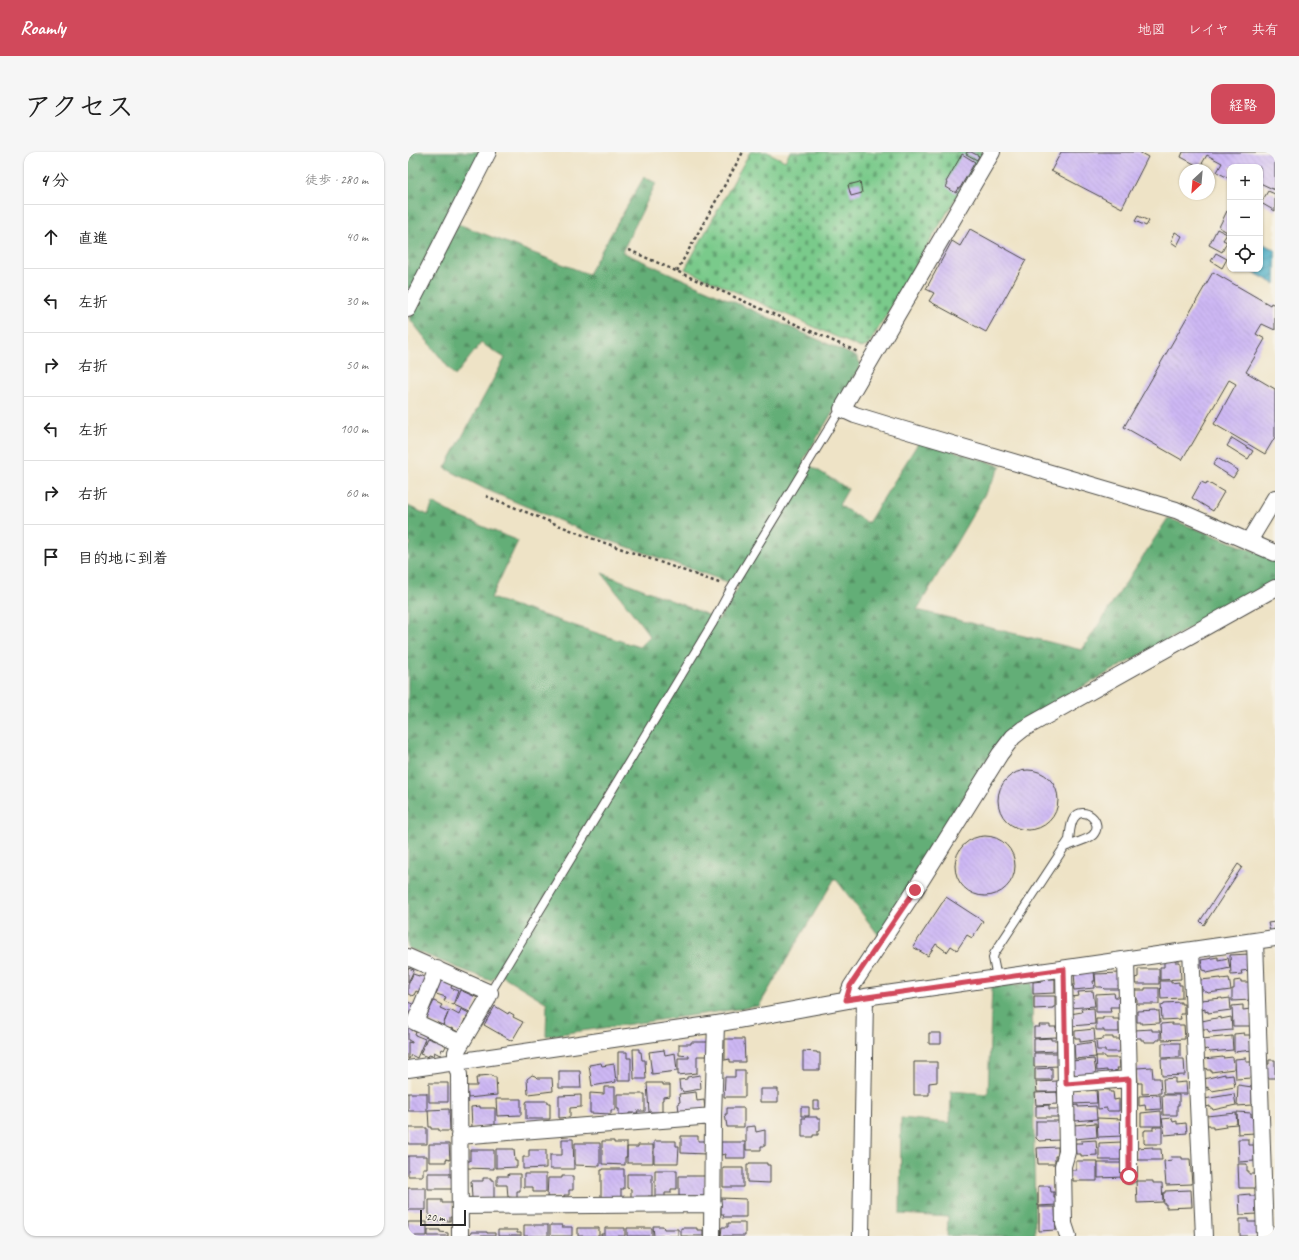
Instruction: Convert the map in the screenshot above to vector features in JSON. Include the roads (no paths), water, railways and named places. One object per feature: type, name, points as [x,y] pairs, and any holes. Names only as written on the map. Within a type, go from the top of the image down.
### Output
[{"type":"street","points":[[408,309],[488,152]]},
{"type":"street","points":[[992,152],[842,409],[855,415],[891,426],[1176,510],[1275,553]]},
{"type":"street","points":[[1249,541],[1275,498]]},
{"type":"street","points":[[846,1000],[850,986],[915,890],[1000,754],[1013,737],[1023,729],[1275,588]]},
{"type":"street","points":[[408,1069],[716,1024],[865,997],[1275,938]]},
{"type":"street","points":[[1255,941],[1265,1236]]},
{"type":"street","points":[[1191,950],[1204,1236]]},
{"type":"street","points":[[408,957],[490,993],[456,1052],[456,1062],[459,1075],[460,1236]]},
{"type":"street","points":[[1126,960],[1129,1079],[1129,1176]]},
{"type":"street","points":[[437,969],[415,1022],[461,1043]]},
{"type":"street","points":[[1064,969],[1067,1152],[1063,1166],[1064,1224],[1068,1236]]},
{"type":"street","points":[[861,1236],[865,997]]},
{"type":"street","points":[[712,1236],[713,1116],[716,1024]]},
{"type":"street","points":[[1066,1084],[1129,1079]]},
{"type":"street","points":[[459,1136],[713,1116]]},
{"type":"street","points":[[460,1206],[713,1204]]},
{"type":"lane","points":[[490,993],[732,589],[842,409]]},
{"type":"lane","points":[[997,978],[993,958],[994,954],[1064,847],[1069,840],[1072,823],[1075,816],[1087,814],[1092,816],[1096,824],[1096,830],[1093,835],[1064,847]]},
{"type":"water","points":[[1263,244],[1275,250],[1275,284],[1253,272],[1263,272]]}]
